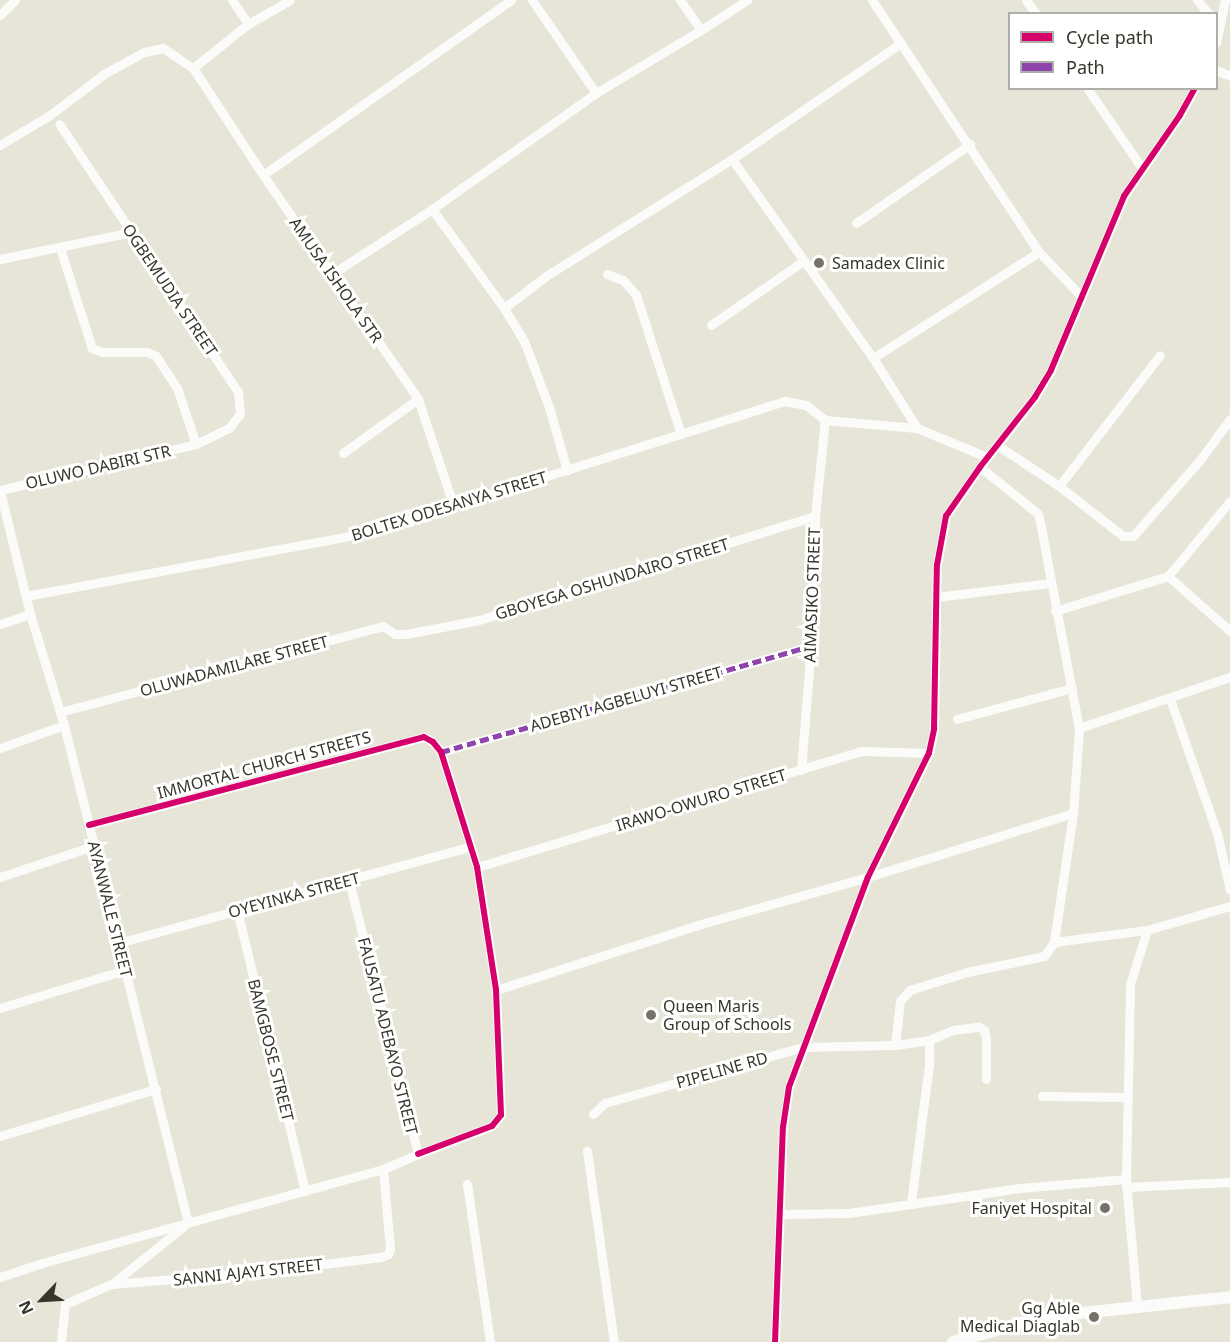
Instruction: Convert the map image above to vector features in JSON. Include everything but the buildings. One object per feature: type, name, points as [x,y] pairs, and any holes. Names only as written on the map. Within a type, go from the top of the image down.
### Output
[{"type":"main road","points":[[953,1342],[976,1338],[1044,1317],[1230,1297]]},
{"type":"street","points":[[0,15],[15,0]]},
{"type":"street","points":[[232,0],[248,24]]},
{"type":"street","points":[[0,145],[50,114],[104,74],[154,48],[164,48],[193,68],[248,24],[290,0]]},
{"type":"street","points":[[263,174],[511,0]]},
{"type":"street","points":[[532,0],[596,93]]},
{"type":"street","points":[[680,0],[701,30]]},
{"type":"street","points":[[332,274],[432,209],[596,93],[747,0]]},
{"type":"street","points":[[872,0],[970,144],[1039,252],[1082,297]]},
{"type":"street","points":[[1197,0],[1207,12]]},
{"type":"street","points":[[1219,25],[1224,0]]},
{"type":"street","points":[[504,308],[546,276],[732,159],[901,43]]},
{"type":"street","name":"AMUSA ISHOLA STR","points":[[193,68],[418,399],[453,504]]},
{"type":"street","points":[[1088,90],[1142,168]]},
{"type":"street","points":[[775,1342],[783,1127],[789,1087],[868,877],[928,753],[934,729],[939,540],[946,516],[980,467],[1035,397],[1051,370],[1124,196],[1180,115],[1194,90]]},
{"type":"street","name":"OGBEMUDIA STREET","points":[[59,124],[238,392],[241,406],[236,421],[229,428],[196,444]]},
{"type":"street","points":[[856,223],[970,144]]},
{"type":"street","points":[[732,159],[873,358],[917,428]]},
{"type":"street","points":[[432,209],[504,308],[524,341],[549,407],[567,470]]},
{"type":"street","points":[[0,259],[131,232]]},
{"type":"street","points":[[60,248],[92,348],[102,352],[147,352],[156,356],[177,388],[196,444]]},
{"type":"street","points":[[873,358],[1039,252]]},
{"type":"street","points":[[711,325],[803,261]]},
{"type":"street","points":[[607,274],[623,280],[636,295],[681,434]]},
{"type":"street","points":[[1059,486],[1160,355]]},
{"type":"street","points":[[343,453],[418,399]]},
{"type":"street","name":"BOLTEX ODESANYA STREET","points":[[26,596],[366,533],[785,401],[806,405],[825,420]]},
{"type":"street","points":[[998,445],[1059,486],[1123,536],[1133,536],[1200,460],[1230,419]]},
{"type":"street","points":[[825,420],[917,428],[987,458]]},
{"type":"street","name":"AIMASIKO STREET","points":[[801,770],[811,646],[815,516],[825,420]]},
{"type":"street","name":"OLUWO DABIRI STR","points":[[0,490],[196,444]]},
{"type":"street","points":[[895,1045],[900,1001],[910,990],[967,972],[1044,956],[1054,942],[1073,813],[1079,728],[1037,513],[980,467]]},
{"type":"street","name":"AYANWALE STREET","points":[[0,490],[30,614],[64,725],[188,1223]]},
{"type":"street","points":[[1055,611],[1168,576],[1230,501]]},
{"type":"street","name":"GBOYEGA OSHUNDAIRO STREET","points":[[406,634],[479,620],[815,516]]},
{"type":"street","points":[[1168,576],[1230,632]]},
{"type":"street","points":[[936,597],[1050,582]]},
{"type":"street","points":[[0,624],[30,614]]},
{"type":"street","name":"OLUWADAMILARE STREET","points":[[60,712],[383,626],[395,634],[406,634]]},
{"type":"street","name":"ADEBIYI AGBELUYI STREET","points":[[441,752],[811,646]]},
{"type":"street","points":[[1079,728],[1230,677]]},
{"type":"street","points":[[957,719],[1072,688]]},
{"type":"street","points":[[1170,699],[1217,833],[1230,890]]},
{"type":"street","points":[[0,748],[64,725]]},
{"type":"street","name":"IMMORTAL CHURCH STREETS","points":[[89,825],[424,737],[433,742],[441,752]]},
{"type":"street","name":"IRAWO-OWURO STREET","points":[[477,867],[861,751],[928,753]]},
{"type":"street","points":[[418,1154],[492,1126],[501,1115],[496,990],[477,867],[441,752]]},
{"type":"street","points":[[496,990],[708,922],[868,877],[1073,813]]},
{"type":"street","points":[[0,877],[93,846]]},
{"type":"street","name":"OYEYINKA STREET","points":[[118,943],[470,847]]},
{"type":"street","name":"FAUSATU ADEBAYO STREET","points":[[0,1278],[42,1263],[383,1169],[418,1154],[349,881]]},
{"type":"street","points":[[1054,942],[1147,930],[1230,906]]},
{"type":"street","name":"BAMGBOSE STREET","points":[[237,910],[305,1191]]},
{"type":"street","points":[[1137,1306],[1126,1183],[1130,984],[1147,930]]},
{"type":"street","points":[[0,1008],[125,970]]},
{"type":"street","name":"PIPELINE RD","points":[[593,1114],[605,1103],[803,1047],[895,1045],[929,1040],[972,1026],[984,1030],[986,1079]]},
{"type":"street","points":[[911,1203],[929,1064],[929,1040]]},
{"type":"street","points":[[0,1136],[156,1089]]},
{"type":"street","points":[[1042,1096],[1127,1097]]},
{"type":"street","points":[[587,1150],[614,1342]]},
{"type":"street","name":"SANNI AJAYI STREET","points":[[61,1342],[65,1304],[111,1284],[259,1272],[381,1257],[390,1249],[383,1169]]},
{"type":"street","points":[[780,1214],[849,1213],[911,1203],[1126,1183],[1230,1182]]},
{"type":"street","points":[[467,1184],[490,1342]]},
{"type":"street","points":[[111,1284],[188,1223]]},
{"type":"marked path","points":[[441,752],[811,646]]},
{"type":"cycle path","points":[[775,1342],[783,1127],[789,1087],[868,877],[929,753],[934,729],[937,565],[946,516],[980,467],[1035,397],[1051,370],[1124,196],[1180,115],[1194,90]]},
{"type":"cycle path","points":[[89,825],[424,737],[433,742],[441,752],[477,867],[496,990],[501,1115],[492,1126],[418,1154]]},
{"type":"place","name":"Samadex Clinic","points":[[819,263]]},
{"type":"place","name":"Queen Maris Group of Schools","points":[[651,1015]]},
{"type":"place","name":"Faniyet Hospital","points":[[1105,1208]]},
{"type":"place","name":"Gg Able Medical Diaglab","points":[[1094,1317]]}]
